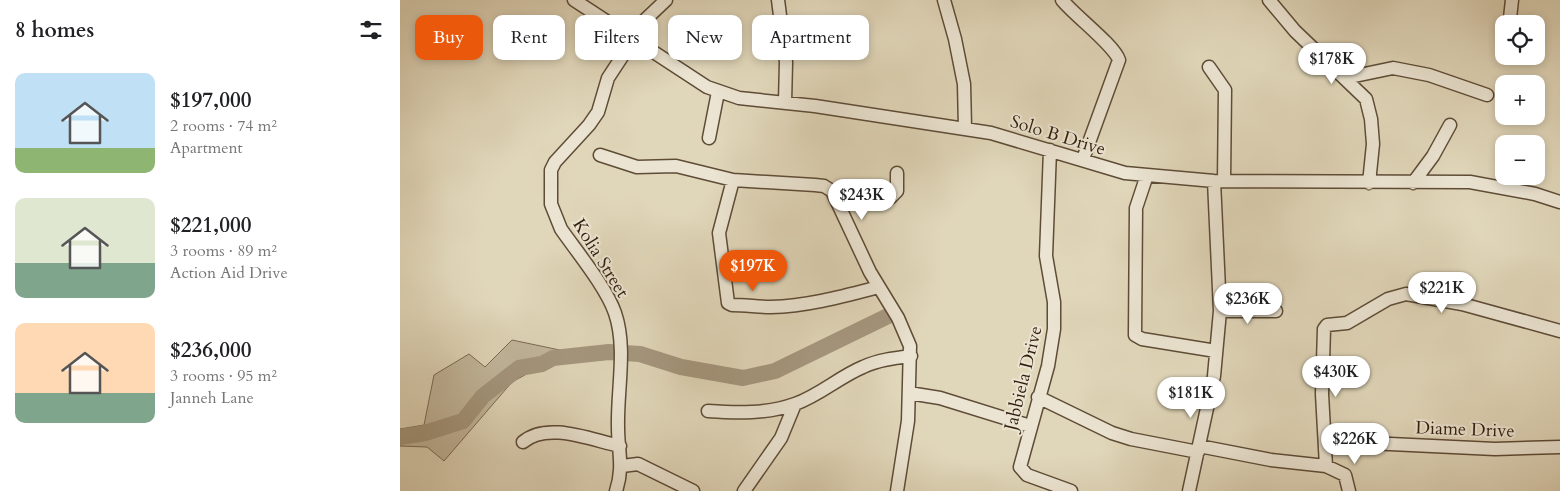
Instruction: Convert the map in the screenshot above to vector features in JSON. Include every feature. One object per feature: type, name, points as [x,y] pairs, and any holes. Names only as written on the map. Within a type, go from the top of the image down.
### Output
[{"type":"street","name":"Solo B Drive","points":[[574,0],[596,15]]},
{"type":"street","name":"Kolia Street","points":[[652,15],[666,0]]},
{"type":"street","points":[[778,0],[786,62],[785,103]]},
{"type":"street","points":[[944,0],[955,39],[964,84],[965,128]]},
{"type":"street","points":[[1062,0],[1082,22],[1111,47],[1119,60],[1083,160]]},
{"type":"street","points":[[1269,0],[1294,31],[1366,100],[1371,119],[1373,144],[1369,183]]},
{"type":"street","points":[[1510,15],[1512,0]]},
{"type":"street","name":"Solo B Drive","points":[[658,55],[718,92],[739,98],[965,128],[1050,150],[1113,170],[1219,181],[1369,183],[1448,181],[1479,184],[1535,194],[1560,202]]},
{"type":"street","name":"Kolia Street","points":[[616,491],[622,466],[618,429],[620,362],[618,327],[610,302],[561,229],[555,216],[550,180],[554,162],[590,125],[598,112],[608,78],[618,60]]},
{"type":"street","points":[[1189,491],[1214,376],[1220,311],[1219,181],[1225,90],[1209,67]]},
{"type":"street","points":[[1345,78],[1393,68],[1429,75],[1488,95]]},
{"type":"street","points":[[709,138],[718,92]]},
{"type":"street","points":[[1414,183],[1433,156],[1450,125]]},
{"type":"street","name":"Jabbiela Drive","points":[[1034,478],[1026,475],[1020,467],[1048,366],[1055,316],[1046,256],[1050,150]]},
{"type":"street","points":[[600,155],[637,167],[676,166],[733,180],[824,186],[832,191],[839,202],[878,286],[906,334],[911,356],[908,421],[897,491]]},
{"type":"street","points":[[839,202],[890,198],[897,191],[897,173]]},
{"type":"street","points":[[1147,175],[1136,208],[1135,335],[1142,339],[1216,351]]},
{"type":"street","points":[[733,180],[718,233],[728,302],[732,305],[771,307],[796,304],[843,297],[878,286]]},
{"type":"street","points":[[1326,466],[1322,394],[1324,329],[1327,325],[1347,324],[1388,298],[1406,294],[1462,304],[1560,331]]},
{"type":"street","points":[[1220,311],[1276,311]]},
{"type":"street","points":[[708,411],[739,413],[769,411],[795,404],[863,367],[911,356]]},
{"type":"street","points":[[909,393],[940,398],[1030,426]]},
{"type":"street","points":[[1038,397],[1124,437],[1157,446],[1199,449],[1326,466],[1345,475],[1350,491]]},
{"type":"street","points":[[744,491],[781,438],[795,404]]},
{"type":"street","points":[[523,442],[531,435],[546,432],[620,446]]},
{"type":"street","name":"Diame Drive","points":[[1368,443],[1495,449],[1560,447]]},
{"type":"street","points":[[622,466],[638,464],[693,491]]},
{"type":"street","points":[[1030,491],[1034,478],[1071,491]]},
{"type":"shaded area","points":[[512,340],[574,353],[612,350],[612,355],[579,358],[534,370],[512,382],[444,461],[427,447],[400,446],[400,429],[424,425],[434,375],[469,354],[485,367]]},
{"type":"waterway","points":[[400,437],[425,433],[463,421],[483,396],[519,368],[542,364],[553,358],[609,352],[640,354],[681,367],[743,378],[775,371],[890,315]]}]
